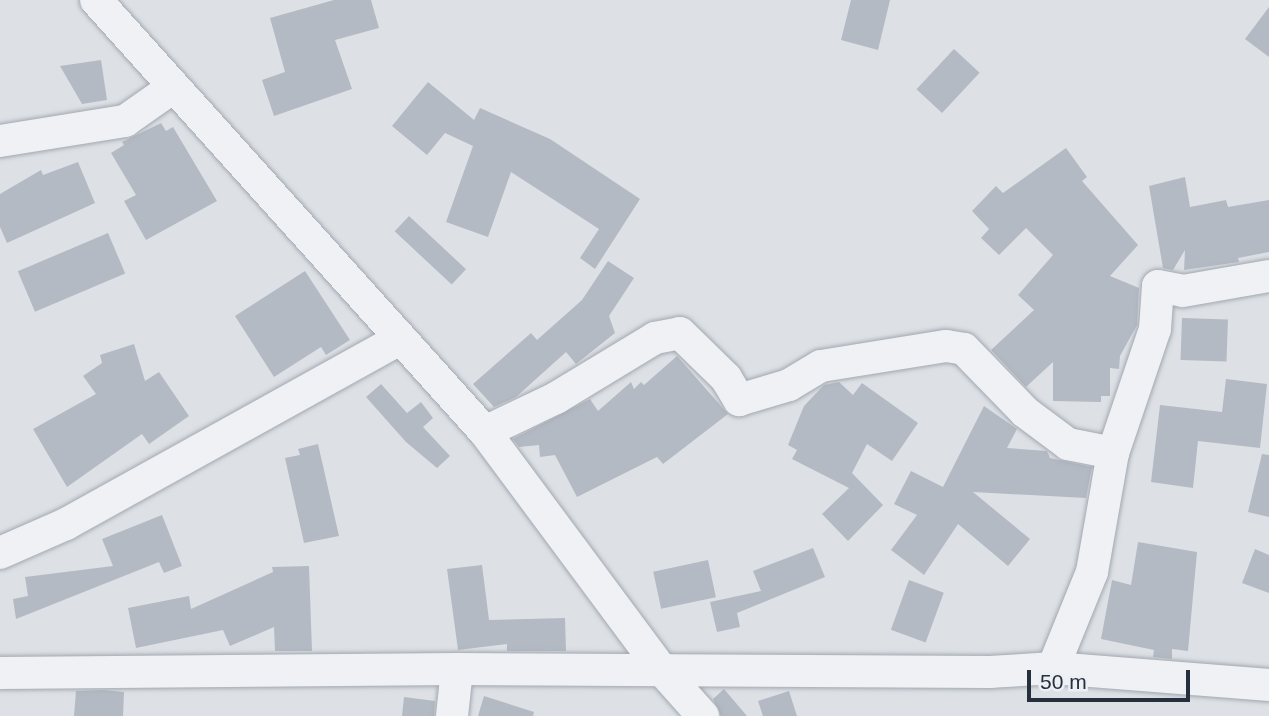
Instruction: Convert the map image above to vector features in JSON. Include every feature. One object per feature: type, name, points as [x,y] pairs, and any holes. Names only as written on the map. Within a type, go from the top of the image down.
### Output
[{"type":"street","points":[[96,0],[172,88],[485,432],[662,670],[703,716]]},
{"type":"street","points":[[0,141],[125,121],[172,88]]},
{"type":"street","points":[[1053,668],[1092,572],[1113,453],[1155,329],[1158,286],[1183,290],[1269,276]]},
{"type":"street","points":[[485,432],[522,416],[655,338],[680,333],[726,378],[739,400],[778,390],[821,366],[946,346],[964,349],[1026,412],[1068,444],[1113,453]]},
{"type":"street","points":[[0,553],[66,524],[400,339]]},
{"type":"street","points":[[452,716],[457,668]]},
{"type":"street","points":[[0,673],[457,668],[990,672],[1053,668],[1265,694]]},
{"type":"building","points":[[334,0],[371,0],[379,28],[335,40],[352,89],[274,116],[262,80],[285,72],[270,18]]},
{"type":"building","points":[[851,0],[890,0],[878,50],[841,40]]},
{"type":"building","points":[[1269,7],[1269,57],[1245,39]]},
{"type":"building","points":[[954,49],[980,73],[942,113],[916,89]]},
{"type":"building","points":[[101,60],[107,100],[82,104],[60,66]]},
{"type":"building","points":[[428,82],[474,120],[480,108],[550,139],[640,199],[595,269],[580,258],[599,229],[511,172],[488,237],[446,222],[473,146],[445,133],[427,155],[392,126]]},
{"type":"building","points":[[161,123],[166,131],[173,127],[217,201],[146,240],[124,201],[136,195],[111,153],[124,145],[122,142]]},
{"type":"building","points":[[1066,148],[1087,177],[1082,181],[1138,245],[1110,276],[1139,288],[1137,325],[1120,356],[1119,369],[1110,368],[1110,396],[1101,396],[1101,402],[1053,401],[1053,362],[1026,387],[991,350],[1034,310],[1018,295],[1053,255],[1026,228],[999,255],[981,238],[989,229],[972,211],[996,186],[1003,193]]},
{"type":"building","points":[[78,162],[95,203],[7,243],[0,227],[0,194],[41,170],[43,175]]},
{"type":"building","points":[[1185,177],[1190,207],[1226,200],[1228,207],[1269,200],[1269,252],[1238,258],[1239,262],[1184,270],[1185,250],[1173,270],[1163,268],[1149,186]]},
{"type":"building","points":[[409,216],[466,269],[452,285],[395,231]]},
{"type":"building","points":[[108,233],[125,274],[35,312],[18,271]]},
{"type":"building","points":[[608,261],[634,278],[609,316],[615,333],[576,364],[566,352],[516,397],[494,407],[473,384],[531,333],[537,340],[582,300]]},
{"type":"building","points":[[305,271],[350,340],[326,355],[321,347],[274,377],[235,316]]},
{"type":"building","points":[[1182,318],[1228,320],[1227,362],[1181,360]]},
{"type":"building","points":[[134,344],[145,381],[159,372],[189,416],[149,444],[142,434],[67,487],[33,429],[96,394],[83,376],[102,363],[100,355]]},
{"type":"building","points":[[677,356],[728,414],[663,464],[657,457],[577,497],[555,455],[540,457],[539,445],[519,447],[513,439],[590,399],[598,411],[631,382],[634,389],[641,382],[644,385]]},
{"type":"building","points":[[1226,379],[1267,384],[1260,448],[1198,441],[1193,488],[1151,482],[1160,405],[1222,412]]},
{"type":"building","points":[[839,382],[853,395],[862,383],[918,423],[892,461],[867,444],[852,473],[883,505],[848,541],[822,514],[849,488],[792,459],[797,450],[788,445],[804,406],[824,385]]},
{"type":"building","points":[[381,384],[407,413],[421,402],[433,418],[423,427],[450,456],[437,468],[406,442],[366,397]]},
{"type":"building","points":[[984,406],[1017,429],[1007,448],[1047,451],[1050,458],[1092,467],[1086,498],[973,492],[1030,539],[1008,566],[958,524],[924,575],[891,550],[917,515],[894,504],[911,471],[943,487]]},
{"type":"building","points":[[318,444],[339,536],[304,543],[285,458],[300,455],[298,449]]},
{"type":"building","points":[[1262,454],[1269,455],[1269,517],[1248,512]]},
{"type":"building","points":[[162,515],[182,566],[164,573],[159,562],[16,619],[13,599],[28,596],[25,577],[113,566],[102,539]]},
{"type":"building","points":[[1138,542],[1197,552],[1188,651],[1172,649],[1172,659],[1153,657],[1154,650],[1101,639],[1112,580],[1131,585]]},
{"type":"building","points":[[813,548],[825,577],[737,613],[740,627],[717,632],[710,602],[761,591],[753,571]]},
{"type":"building","points":[[1255,549],[1269,555],[1269,593],[1242,583]]},
{"type":"building","points":[[708,560],[716,597],[661,609],[653,572]]},
{"type":"building","points":[[482,565],[489,620],[565,618],[566,651],[507,651],[507,644],[458,650],[447,569]]},
{"type":"building","points":[[309,566],[312,651],[275,651],[274,627],[230,646],[223,630],[136,648],[128,608],[189,596],[191,609],[273,572],[272,567]]},
{"type":"building","points":[[909,580],[944,593],[926,642],[891,630]]},
{"type":"building","points":[[724,689],[747,716],[721,716],[713,699]]},
{"type":"building","points":[[76,691],[124,692],[123,716],[74,716]]},
{"type":"building","points":[[789,691],[797,716],[763,716],[758,701]]},
{"type":"building","points":[[484,696],[534,712],[533,716],[478,716]]},
{"type":"building","points":[[404,697],[435,701],[434,716],[402,716]]}]
